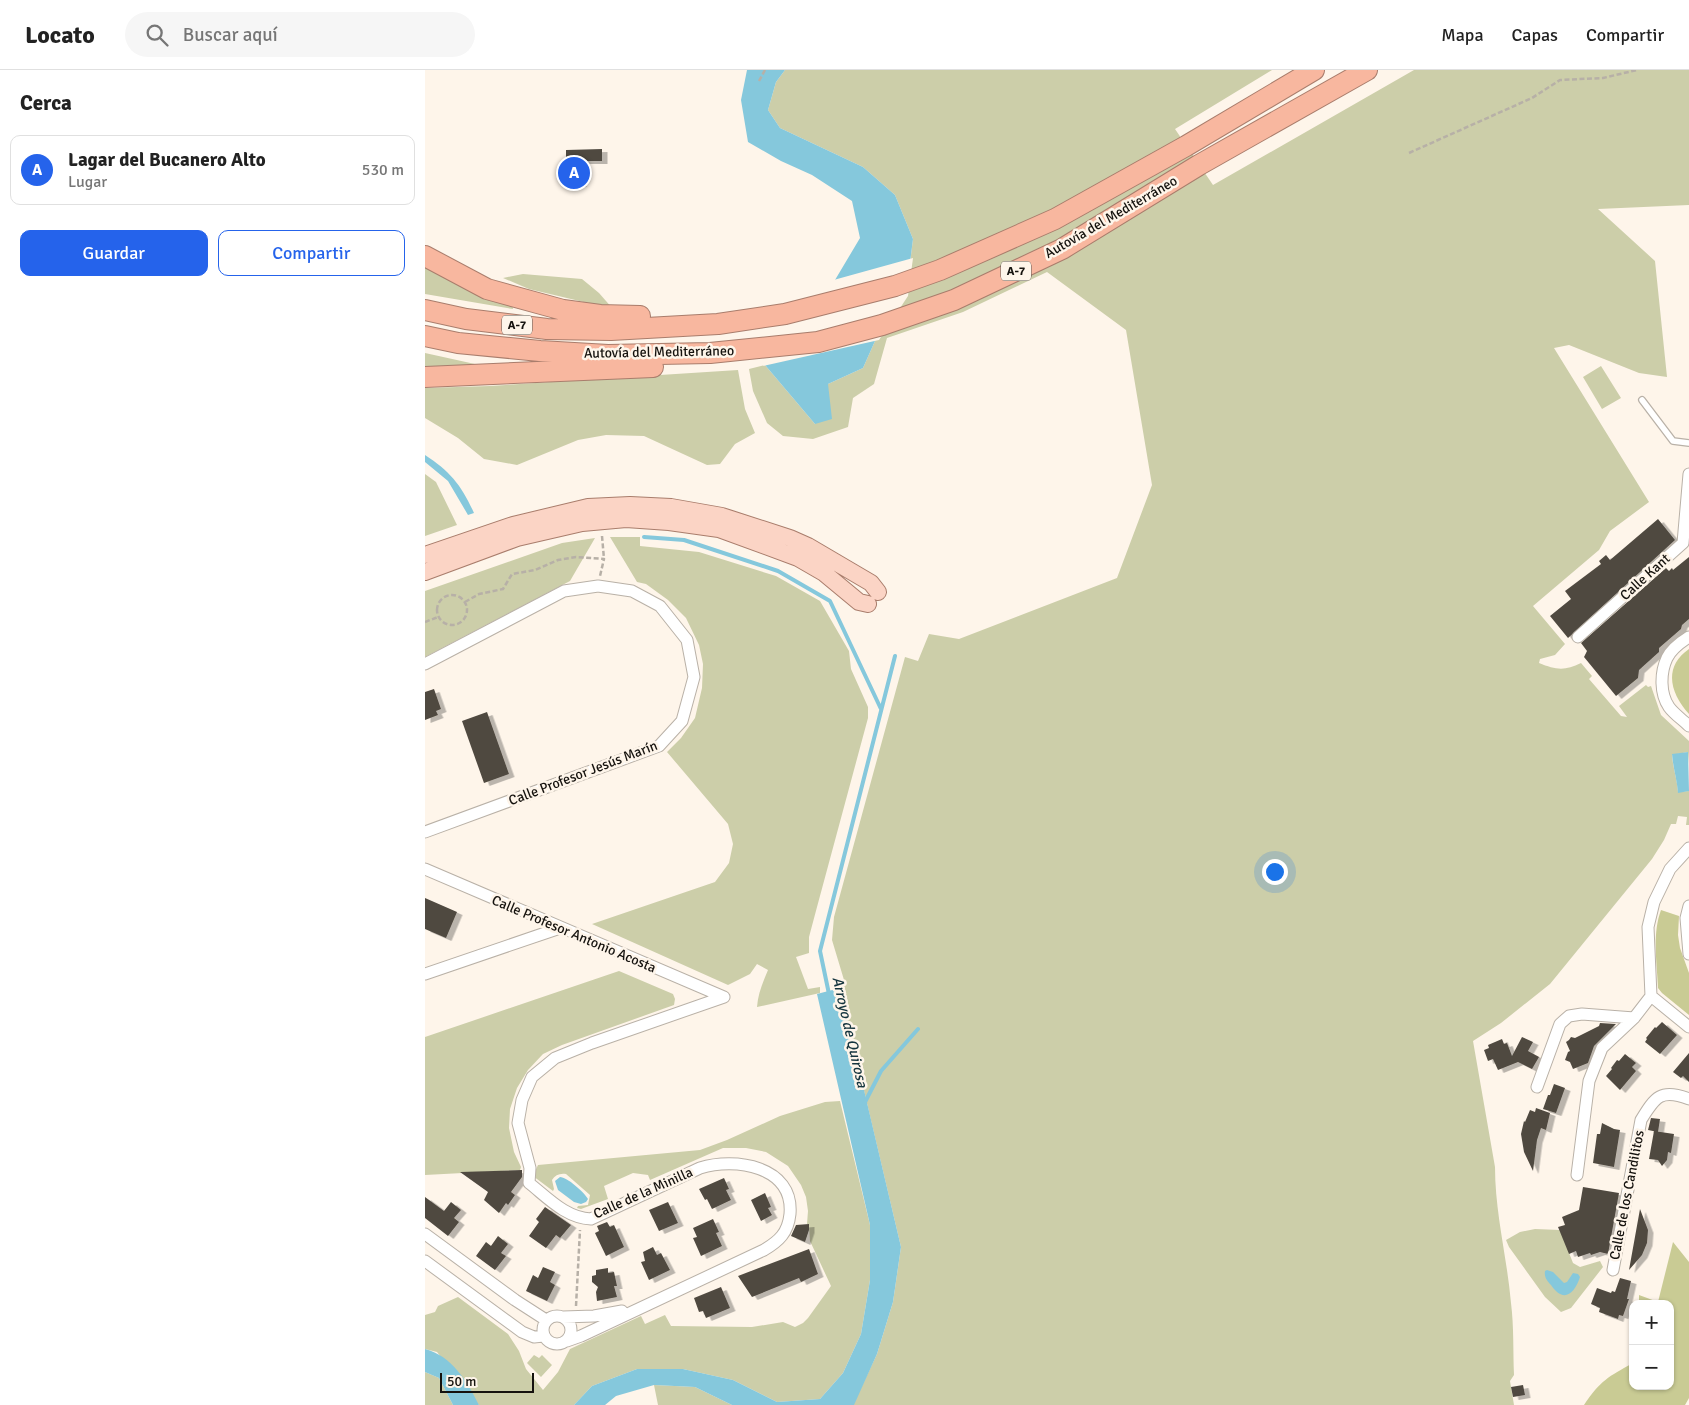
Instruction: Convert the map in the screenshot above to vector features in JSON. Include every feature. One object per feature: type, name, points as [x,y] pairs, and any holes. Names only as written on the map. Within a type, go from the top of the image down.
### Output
[{"type":"highway","name":"Autovía del Mediterráneo","points":[[425,310],[466,319],[547,328],[612,323],[748,307],[833,291],[889,274],[975,255],[1055,219],[1185,146],[1314,70]]},
{"type":"highway","name":"Autovía del Mediterráneo","points":[[425,336],[458,343],[540,351],[608,363],[818,342],[882,325],[954,300],[1062,249],[1199,165],[1367,70]]},
{"type":"highway","points":[[425,256],[487,289],[612,323]]},
{"type":"highway","points":[[425,377],[608,363]]},
{"type":"main road","points":[[425,556],[513,525],[588,507],[630,505],[671,507],[722,516],[790,538],[871,583],[873,598],[859,602],[824,573],[798,558],[719,529],[669,522],[625,519],[582,523],[517,538],[425,572]]},
{"type":"street","name":"Calle Kant","points":[[1578,637],[1683,543],[1689,474]]},
{"type":"street","name":"Calle Profesor Jesús Marín","points":[[425,664],[564,591],[598,586],[632,591],[660,606],[687,640],[694,677],[682,721],[659,746],[425,832]]},
{"type":"street","points":[[1689,637],[1679,644],[1667,657],[1661,678],[1669,707],[1689,726]]},
{"type":"street","points":[[1577,1175],[1589,1081],[1602,1048],[1634,1018],[1651,996],[1648,927],[1654,902],[1670,869],[1689,848]]},
{"type":"street","name":"Calle Profesor Antonio Acosta","points":[[425,869],[724,997]]},
{"type":"street","points":[[1689,906],[1686,918],[1689,954]]},
{"type":"street","points":[[425,974],[560,928]]},
{"type":"street","points":[[1651,996],[1689,1027]]},
{"type":"street","name":"Calle de la Minilla","points":[[567,1341],[764,1250],[778,1242],[787,1229],[791,1204],[787,1190],[775,1177],[758,1168],[735,1163],[714,1163],[700,1168],[591,1218],[581,1218],[568,1213],[529,1183],[530,1168],[518,1123],[522,1100],[532,1077],[555,1058],[592,1043],[724,997]]},
{"type":"street","points":[[1537,1087],[1559,1024],[1569,1016],[1582,1014],[1634,1018]]},
{"type":"street","name":"Calle de los Candilitos","points":[[1613,1270],[1641,1120],[1653,1100],[1664,1095],[1679,1095],[1689,1098]]},
{"type":"street","points":[[425,1234],[515,1300],[546,1320]]},
{"type":"street","points":[[425,1261],[522,1332],[534,1337],[543,1336]]},
{"type":"street","name":"Calle de la Minilla","points":[[563,1317],[612,1314],[645,1305]]},
{"type":"street","points":[[554,1316],[563,1317],[570,1324],[570,1337],[567,1341],[554,1345],[545,1340],[542,1328],[546,1320],[554,1316]]},
{"type":"lane","points":[[1642,400],[1673,441],[1689,443]]},
{"type":"path","points":[[759,81],[765,70]]},
{"type":"path","points":[[1409,153],[1531,98],[1560,80],[1603,78],[1637,70]]},
{"type":"path","points":[[598,586],[604,559],[602,535]]},
{"type":"path","points":[[465,602],[479,594],[503,589],[512,574],[535,570],[558,560],[576,557],[604,559]]},
{"type":"path","points":[[447,595],[454,595],[465,602],[467,609],[465,616],[456,624],[443,622],[438,617],[438,604],[447,595]]},
{"type":"path","points":[[425,622],[438,617]]},
{"type":"path","points":[[575,1311],[580,1227]]},
{"type":"green space","points":[[785,70],[1272,70],[1175,129],[1213,185],[1414,70],[1689,70],[1689,205],[1598,209],[1655,261],[1667,377],[1639,373],[1569,345],[1554,348],[1649,502],[1610,531],[1599,550],[1533,606],[1565,644],[1555,655],[1540,659],[1539,663],[1560,669],[1581,663],[1592,676],[1589,679],[1621,716],[1627,717],[1619,706],[1646,685],[1648,687],[1651,686],[1661,715],[1689,741],[1689,764],[1688,752],[1672,755],[1678,792],[1689,791],[1689,825],[1686,825],[1687,817],[1678,816],[1676,824],[1671,824],[1652,859],[1550,984],[1501,1023],[1473,1041],[1495,1167],[1497,1201],[1513,1321],[1514,1375],[1510,1381],[1514,1405],[853,1405],[877,1354],[893,1302],[901,1247],[840,989],[836,989],[835,984],[844,980],[832,940],[834,917],[905,657],[918,661],[929,634],[959,639],[1117,578],[1152,485],[1126,330],[1047,272],[963,312],[887,338],[874,384],[853,398],[848,427],[813,439],[783,436],[767,423],[753,391],[749,369],[765,365],[815,424],[828,384],[863,368],[875,341],[906,295],[913,239],[895,195],[863,167],[780,128],[768,110],[776,82]]},
{"type":"green space","points":[[425,264],[512,304],[513,309],[425,294]]},
{"type":"green space","points":[[523,274],[582,279],[599,293],[613,309],[529,289],[503,278]]},
{"type":"green space","points":[[425,353],[484,366],[425,369]]},
{"type":"green space","points":[[1601,366],[1621,398],[1602,409],[1583,377]]},
{"type":"green space","points":[[738,370],[745,409],[755,433],[735,444],[720,464],[707,465],[644,436],[606,435],[578,440],[517,465],[484,459],[458,438],[425,418],[425,388],[490,386]]},
{"type":"green space","points":[[425,474],[436,482],[457,525],[425,536]]},
{"type":"green space","points":[[610,537],[640,537],[640,546],[699,552],[776,576],[820,601],[849,651],[851,669],[868,707],[868,718],[809,937],[809,953],[796,957],[808,989],[820,987],[820,993],[757,1007],[768,970],[757,964],[750,974],[728,985],[592,924],[715,882],[729,863],[733,844],[728,824],[667,752],[681,738],[695,718],[702,688],[703,664],[699,645],[686,618],[668,600],[646,584],[637,582]]},
{"type":"green space","points":[[595,538],[570,581],[425,657],[425,591],[562,543]]},
{"type":"green space","points":[[1689,649],[1689,714],[1677,698],[1672,680],[1675,664]]},
{"type":"green space","points":[[1661,910],[1679,916],[1678,935],[1680,948],[1689,973],[1689,1015],[1658,988],[1656,939]]},
{"type":"green space","points":[[619,971],[673,994],[675,999],[674,1005],[562,1045],[543,1054],[528,1070],[517,1088],[510,1109],[509,1128],[514,1152],[521,1167],[520,1170],[425,1175],[425,1037]]},
{"type":"green space","points":[[840,1101],[870,1225],[870,1280],[861,1334],[843,1373],[820,1399],[777,1402],[733,1380],[683,1369],[637,1369],[592,1386],[574,1405],[479,1405],[437,1352],[425,1349],[425,1315],[435,1312],[438,1306],[458,1297],[508,1334],[519,1351],[526,1369],[543,1390],[558,1372],[570,1349],[641,1316],[645,1324],[665,1315],[671,1326],[752,1327],[783,1322],[795,1327],[803,1323],[831,1286],[810,1241],[806,1197],[801,1185],[788,1166],[766,1152],[746,1148],[723,1148],[650,1180],[648,1175],[633,1173],[604,1186],[608,1199],[581,1209],[577,1208],[578,1206],[588,1205],[590,1195],[566,1174],[553,1178],[553,1191],[533,1176],[538,1165],[700,1150],[780,1116],[825,1102]]},
{"type":"green space","points":[[1535,1229],[1560,1230],[1573,1263],[1580,1267],[1600,1261],[1603,1267],[1571,1308],[1561,1312],[1545,1297],[1506,1240],[1520,1232]]},
{"type":"green space","points":[[1673,1242],[1689,1262],[1689,1398],[1685,1405],[1584,1405],[1605,1380],[1629,1365],[1629,1390],[1674,1390],[1674,1300],[1658,1300]]},
{"type":"green space","points":[[1639,1295],[1653,1300],[1639,1300]]},
{"type":"green space","points":[[534,1355],[539,1358],[542,1355],[552,1365],[541,1377],[527,1363]]},
{"type":"green space","points":[[425,1372],[439,1378],[453,1405],[425,1405]]},
{"type":"green space","points":[[654,1385],[695,1387],[732,1405],[658,1405]]},
{"type":"water","points":[[747,70],[785,70],[776,82],[768,110],[780,128],[863,167],[895,195],[913,239],[906,295],[875,341],[863,368],[828,384],[832,419],[815,424],[765,365],[790,321],[835,280],[860,238],[852,201],[812,175],[781,161],[748,142],[741,100]]},
{"type":"water","points":[[425,455],[442,467],[460,487],[474,513],[468,515],[448,481],[425,462]]},
{"type":"water","points":[[1688,752],[1689,791],[1678,793],[1672,754]]},
{"type":"water","points":[[840,988],[901,1247],[893,1302],[877,1354],[854,1405],[732,1405],[695,1387],[654,1385],[616,1396],[605,1405],[574,1405],[592,1386],[637,1369],[683,1369],[733,1380],[777,1402],[820,1399],[843,1373],[861,1334],[870,1280],[870,1225],[817,994]]},
{"type":"water","points":[[560,1177],[567,1179],[579,1189],[588,1199],[586,1202],[581,1204],[574,1202],[558,1190],[555,1181]]},
{"type":"water","points":[[1545,1271],[1553,1272],[1564,1283],[1567,1282],[1573,1273],[1578,1274],[1580,1277],[1575,1288],[1564,1295],[1555,1291],[1547,1280]]},
{"type":"water","points":[[425,1349],[435,1352],[451,1363],[464,1379],[479,1405],[453,1405],[439,1378],[425,1372]]},
{"type":"pier","points":[[913,258],[908,296],[879,340],[763,366],[788,320],[830,281]]},
{"type":"building","points":[[602,149],[602,161],[581,161],[581,184],[566,184],[566,150]]},
{"type":"building","points":[[1658,519],[1675,540],[1568,638],[1550,616],[1571,599],[1565,591],[1601,564],[1599,561],[1606,555],[1610,560]]},
{"type":"building","points":[[1689,557],[1689,619],[1682,625],[1681,629],[1659,648],[1659,652],[1639,670],[1638,678],[1616,696],[1584,657],[1587,651],[1581,643],[1666,568],[1669,571],[1672,568],[1673,570]]},
{"type":"building","points":[[434,689],[441,709],[436,711],[438,715],[425,720],[425,692]]},
{"type":"building","points":[[487,712],[509,774],[484,783],[462,721]]},
{"type":"building","points":[[425,898],[457,912],[446,938],[425,929]]},
{"type":"building","points":[[1662,1022],[1677,1035],[1660,1054],[1645,1042],[1655,1027]]},
{"type":"building","points":[[1600,1023],[1616,1024],[1594,1046],[1588,1063],[1573,1069],[1570,1062],[1565,1060],[1570,1051],[1566,1042],[1571,1037],[1575,1038],[1599,1026]]},
{"type":"building","points":[[1522,1037],[1533,1042],[1528,1051],[1539,1057],[1532,1069],[1518,1062],[1498,1070],[1493,1059],[1488,1061],[1484,1050],[1489,1048],[1488,1045],[1502,1039],[1504,1044],[1507,1043],[1512,1056]]},
{"type":"building","points":[[1689,1053],[1689,1082],[1683,1076],[1681,1078],[1673,1072]]},
{"type":"building","points":[[1625,1054],[1636,1063],[1632,1067],[1636,1071],[1620,1090],[1606,1076],[1617,1060],[1619,1061]]},
{"type":"building","points":[[1554,1084],[1565,1088],[1556,1113],[1543,1109]]},
{"type":"building","points":[[1536,1108],[1550,1113],[1546,1130],[1541,1128],[1537,1140],[1533,1171],[1524,1152],[1521,1134],[1524,1121],[1530,1110],[1535,1112]]},
{"type":"building","points":[[1651,1118],[1660,1119],[1658,1132],[1648,1130]]},
{"type":"building","points":[[1602,1123],[1620,1130],[1614,1167],[1593,1163],[1597,1134],[1600,1134]]},
{"type":"building","points":[[1654,1131],[1674,1134],[1671,1153],[1668,1152],[1667,1160],[1662,1166],[1658,1160],[1649,1159]]},
{"type":"building","points":[[522,1170],[522,1177],[511,1192],[515,1195],[499,1213],[484,1200],[488,1192],[460,1172]]},
{"type":"building","points":[[724,1178],[729,1189],[726,1190],[731,1200],[712,1209],[699,1189]]},
{"type":"building","points":[[1583,1187],[1619,1193],[1608,1254],[1600,1252],[1591,1255],[1590,1253],[1578,1257],[1576,1251],[1569,1254],[1558,1227],[1565,1225],[1562,1217],[1579,1210]]},
{"type":"building","points":[[765,1193],[771,1207],[768,1208],[772,1215],[761,1221],[751,1200]]},
{"type":"building","points":[[425,1197],[444,1211],[451,1202],[461,1210],[454,1218],[459,1222],[448,1236],[425,1218]]},
{"type":"building","points":[[668,1202],[678,1223],[659,1231],[649,1210]]},
{"type":"building","points":[[545,1207],[571,1225],[560,1238],[556,1235],[546,1248],[529,1236],[539,1222],[536,1219]]},
{"type":"building","points":[[1640,1209],[1648,1230],[1647,1243],[1642,1255],[1629,1270]]},
{"type":"building","points":[[713,1219],[719,1232],[716,1233],[722,1246],[701,1256],[693,1238],[697,1237],[693,1228]]},
{"type":"building","points":[[607,1222],[610,1227],[614,1225],[624,1247],[606,1256],[595,1233],[599,1231],[597,1226]]},
{"type":"building","points":[[809,1224],[805,1242],[791,1236],[796,1225]]},
{"type":"building","points":[[498,1236],[508,1244],[501,1253],[506,1256],[495,1270],[476,1256],[486,1242],[491,1246]]},
{"type":"building","points":[[653,1247],[657,1255],[661,1253],[670,1270],[649,1280],[641,1262],[645,1261],[643,1252]]},
{"type":"building","points":[[809,1249],[818,1274],[801,1282],[799,1278],[752,1297],[738,1276]]},
{"type":"building","points":[[543,1267],[555,1272],[550,1282],[555,1285],[547,1301],[526,1291],[533,1275],[538,1278]]},
{"type":"building","points":[[608,1268],[608,1273],[614,1272],[617,1286],[614,1286],[617,1297],[597,1301],[596,1292],[598,1287],[592,1282],[592,1276],[596,1275],[596,1270]]},
{"type":"building","points":[[1620,1278],[1631,1281],[1627,1299],[1629,1299],[1623,1316],[1619,1315],[1618,1319],[1599,1312],[1600,1308],[1591,1304],[1597,1288],[1611,1293],[1612,1291],[1615,1292]]},
{"type":"building","points":[[721,1287],[730,1308],[706,1318],[703,1311],[699,1312],[694,1298]]},
{"type":"building","points":[[1523,1385],[1525,1395],[1513,1397],[1511,1387]]},
{"type":"waterway","points":[[644,537],[684,540],[778,571],[830,601],[881,709]]},
{"type":"waterway","name":"Arroyo de Quirosa","points":[[829,994],[820,951],[895,656]]},
{"type":"waterway","points":[[864,1104],[881,1071],[918,1029]]},
{"type":"place","name":"Lagar del Bucanero Alto","points":[[574,173]]}]
